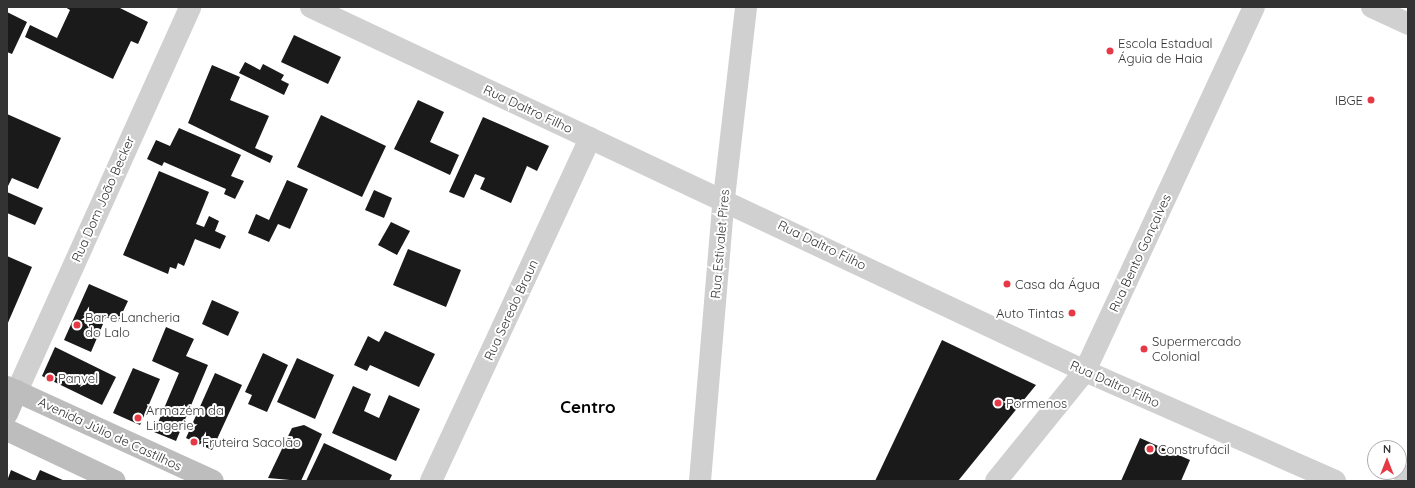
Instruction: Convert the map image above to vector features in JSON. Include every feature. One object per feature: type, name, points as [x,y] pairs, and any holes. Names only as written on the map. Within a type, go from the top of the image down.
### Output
[{"type":"main road","points":[[7,414],[12,389]]},
{"type":"main road","name":"Avenida Júlio de Castilhos","points":[[12,389],[213,481]]},
{"type":"main road","points":[[7,430],[115,481]]},
{"type":"street","name":"Rua Dom João Becker","points":[[12,389],[190,7]]},
{"type":"street","name":"Rua Daltro Filho","points":[[311,7],[590,138],[724,198],[1085,371],[1335,481]]},
{"type":"street","name":"Rua Estivalet Pires","points":[[700,481],[724,198],[746,7]]},
{"type":"street","name":"Rua Bento Gonçalves","points":[[996,481],[1085,371],[1254,7]]},
{"type":"street","points":[[1372,7],[1408,24]]},
{"type":"street","name":"Rua Seredo Braun","points":[[432,481],[590,138]]},
{"type":"street","points":[[1405,481],[1408,476]]},
{"type":"building","points":[[65,7],[118,7],[148,22],[138,44],[131,41],[113,79],[25,37],[30,25],[57,38],[70,10]]},
{"type":"building","points":[[7,12],[27,22],[12,54],[7,52]]},
{"type":"building","points":[[294,35],[341,57],[328,84],[281,62]]},
{"type":"building","points":[[245,62],[260,70],[263,64],[284,75],[281,80],[289,84],[284,95],[239,73]]},
{"type":"building","points":[[212,65],[240,77],[230,100],[269,116],[255,148],[273,156],[270,163],[188,123]]},
{"type":"building","points":[[418,100],[444,112],[430,142],[459,155],[450,175],[394,149]]},
{"type":"building","points":[[7,114],[61,138],[38,189],[12,178],[7,188]]},
{"type":"building","points":[[321,115],[386,146],[362,197],[297,167]]},
{"type":"building","points":[[483,117],[549,146],[537,171],[527,166],[511,203],[480,189],[485,178],[475,174],[464,198],[449,192]]},
{"type":"building","points":[[179,128],[241,155],[231,176],[244,181],[235,199],[224,194],[226,189],[164,162],[162,166],[147,159],[156,140],[170,146]]},
{"type":"building","points":[[159,171],[209,192],[196,224],[204,227],[209,216],[219,221],[215,231],[226,236],[220,249],[195,239],[184,266],[178,263],[176,269],[170,267],[168,274],[123,255]]},
{"type":"building","points":[[287,180],[308,189],[290,229],[278,224],[269,242],[248,233],[256,214],[269,220]]},
{"type":"building","points":[[374,190],[392,198],[384,218],[365,210]]},
{"type":"building","points":[[7,192],[43,208],[35,225],[7,213]]},
{"type":"building","points":[[391,222],[410,231],[397,255],[378,245]]},
{"type":"building","points":[[408,249],[461,270],[446,307],[393,285]]},
{"type":"building","points":[[7,256],[32,267],[7,325]]},
{"type":"building","points":[[89,284],[128,301],[118,322],[106,317],[91,352],[64,340]]},
{"type":"building","points":[[212,300],[239,312],[228,336],[202,324]]},
{"type":"building","points":[[166,327],[194,339],[186,356],[208,365],[176,441],[154,432],[179,373],[152,361]]},
{"type":"building","points":[[385,331],[435,354],[419,387],[370,365],[367,371],[354,365],[368,336],[379,342]]},
{"type":"building","points":[[942,340],[1036,385],[958,481],[875,481]]},
{"type":"building","points":[[55,347],[116,377],[102,405],[42,376]]},
{"type":"building","points":[[263,353],[288,365],[267,412],[248,404],[252,395],[245,392]]},
{"type":"building","points":[[297,358],[334,375],[315,419],[277,402]]},
{"type":"building","points":[[133,368],[160,379],[140,425],[113,413]]},
{"type":"building","points":[[215,373],[242,385],[212,450],[186,438]]},
{"type":"building","points":[[353,386],[371,394],[364,411],[379,418],[389,395],[420,409],[396,461],[332,433]]},
{"type":"building","points":[[304,425],[322,434],[301,481],[268,478],[292,428]]},
{"type":"building","name":"Construfácil","points":[[1140,438],[1190,460],[1181,481],[1121,481]]},
{"type":"building","points":[[324,443],[392,475],[389,481],[306,481]]},
{"type":"building","points":[[11,470],[35,481],[7,481]]},
{"type":"building","points":[[40,470],[65,481],[35,481]]},
{"type":"place","name":"Escola Estadual Águia de Haia","points":[[1110,51]]},
{"type":"place","name":"IBGE","points":[[1371,100]]},
{"type":"place","name":"Casa da Água","points":[[1007,284]]},
{"type":"place","name":"Auto Tintas","points":[[1072,313]]},
{"type":"place","name":"Bar e Lancheria do Lalo","points":[[77,325]]},
{"type":"place","name":"Supermercado Colonial","points":[[1144,349]]},
{"type":"place","name":"Panvel","points":[[50,378]]},
{"type":"place","name":"Pormenos","points":[[998,403]]},
{"type":"place","name":"Armazém da Lingerie","points":[[138,418]]},
{"type":"place","name":"Fruteira Sacolão","points":[[194,442]]},
{"type":"place","name":"Construfácil","points":[[1150,449]]},
{"type":"district","name":"Centro","points":[[588,407]]}]
